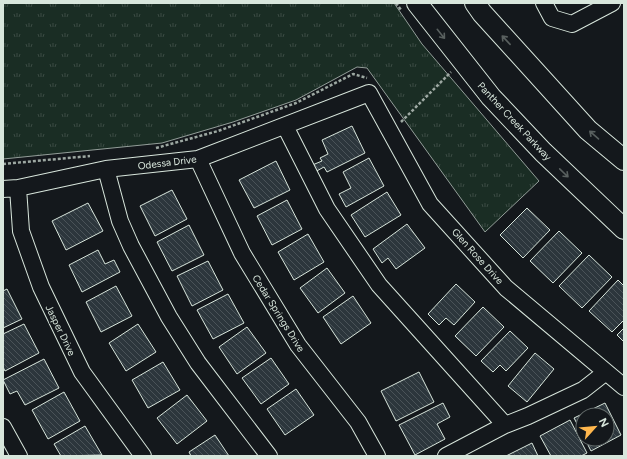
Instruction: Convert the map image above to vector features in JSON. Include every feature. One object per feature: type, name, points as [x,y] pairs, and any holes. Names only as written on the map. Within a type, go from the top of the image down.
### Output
[{"type":"main road","name":"Panther Creek Parkway","points":[[417,3],[491,97],[543,152],[624,229]]},
{"type":"main road","points":[[474,3],[588,130],[624,160]]},
{"type":"street","points":[[544,3],[552,18],[572,24],[612,3]]},
{"type":"street","name":"Odessa Drive","points":[[10,188],[106,169],[198,159],[286,126],[369,86]]},
{"type":"street","name":"Glen Rose Drive","points":[[369,86],[430,204],[506,288],[624,387]]},
{"type":"street","points":[[286,126],[327,209],[379,285],[505,425]]},
{"type":"street","name":"Cedar Springs Drive","points":[[198,159],[242,253],[298,345],[358,422],[377,456]]},
{"type":"street","points":[[106,169],[116,210],[131,246],[169,317],[198,363],[269,456]]},
{"type":"street","name":"Jasper Drive","points":[[10,188],[21,231],[41,287],[82,372],[143,456]]},
{"type":"street","points":[[446,456],[505,425],[528,416],[583,390],[606,372]]},
{"type":"street","points":[[3,426],[19,456]]},
{"type":"path","points":[[396,117],[400,124],[452,72]]},
{"type":"path","points":[[150,149],[218,131],[296,103],[353,74],[369,86]]},
{"type":"path","points":[[3,164],[96,156]]},
{"type":"green space","points":[[3,3],[394,3],[422,44],[539,181],[485,232],[367,68],[357,67],[296,100],[233,122],[162,143],[3,159]]},
{"type":"building","points":[[352,126],[365,153],[327,172],[324,167],[313,173],[310,166],[322,161],[320,158],[328,154],[322,140]]},
{"type":"building","points":[[369,158],[384,186],[346,207],[339,194],[351,188],[343,172]]},
{"type":"building","points":[[276,161],[290,190],[254,208],[239,180]]},
{"type":"building","points":[[172,190],[187,219],[155,236],[140,206]]},
{"type":"building","points":[[387,192],[401,215],[365,237],[351,215]]},
{"type":"building","points":[[287,200],[302,229],[272,245],[257,216]]},
{"type":"building","points":[[88,203],[103,231],[66,250],[52,221]]},
{"type":"building","points":[[527,208],[550,230],[523,258],[500,235]]},
{"type":"building","points":[[407,224],[425,248],[396,269],[388,258],[382,263],[373,249]]},
{"type":"building","points":[[189,225],[204,255],[172,271],[157,242]]},
{"type":"building","points":[[559,231],[582,253],[553,283],[530,261]]},
{"type":"building","points":[[308,234],[324,262],[294,280],[278,252]]},
{"type":"building","points":[[98,250],[105,264],[114,260],[120,272],[82,292],[69,265]]},
{"type":"building","points":[[589,255],[612,277],[582,308],[559,286]]},
{"type":"building","points":[[208,261],[223,290],[192,306],[177,276]]},
{"type":"building","points":[[327,268],[345,293],[318,313],[300,288]]},
{"type":"building","points":[[618,280],[624,286],[624,320],[612,332],[589,311]]},
{"type":"building","points":[[456,284],[475,302],[454,325],[446,318],[439,325],[428,314]]},
{"type":"building","points":[[116,286],[132,316],[101,332],[86,302]]},
{"type":"building","points":[[7,289],[22,319],[3,328],[3,291]]},
{"type":"building","points":[[228,294],[244,323],[213,339],[197,310]]},
{"type":"building","points":[[353,296],[371,323],[341,344],[323,317]]},
{"type":"building","points":[[483,307],[504,327],[476,356],[455,336]]},
{"type":"building","points":[[24,324],[39,353],[5,371],[3,367],[3,334]]},
{"type":"building","points":[[138,324],[156,352],[126,371],[109,343]]},
{"type":"building","points":[[247,327],[266,353],[237,374],[219,347]]},
{"type":"building","points":[[624,328],[624,342],[617,335]]},
{"type":"building","points":[[510,331],[528,348],[506,371],[500,365],[493,372],[481,361]]},
{"type":"building","points":[[535,353],[554,369],[527,402],[508,386]]},
{"type":"building","points":[[271,358],[289,384],[261,404],[242,378]]},
{"type":"building","points":[[44,359],[59,388],[25,405],[17,391],[10,394],[3,380]]},
{"type":"building","points":[[163,362],[180,390],[148,408],[132,380]]},
{"type":"building","points":[[419,372],[434,402],[396,421],[381,391]]},
{"type":"building","points":[[296,389],[314,415],[285,435],[267,409]]},
{"type":"building","points":[[64,392],[80,421],[48,439],[32,410]]},
{"type":"building","points":[[187,395],[207,421],[177,444],[157,418]]},
{"type":"building","points":[[443,403],[450,417],[437,424],[445,439],[415,455],[399,425]]},
{"type":"building","points":[[605,403],[607,407],[597,407]]},
{"type":"building","points":[[570,420],[575,430],[575,447],[584,447],[587,453],[581,456],[551,456],[540,436]]},
{"type":"building","points":[[615,423],[621,435],[615,438]]},
{"type":"building","points":[[85,426],[102,455],[61,456],[54,444]]},
{"type":"building","points":[[215,435],[229,456],[191,456],[189,452]]},
{"type":"building","points":[[532,443],[538,456],[506,456]]},
{"type":"building","points":[[589,447],[598,447],[591,451]]}]
